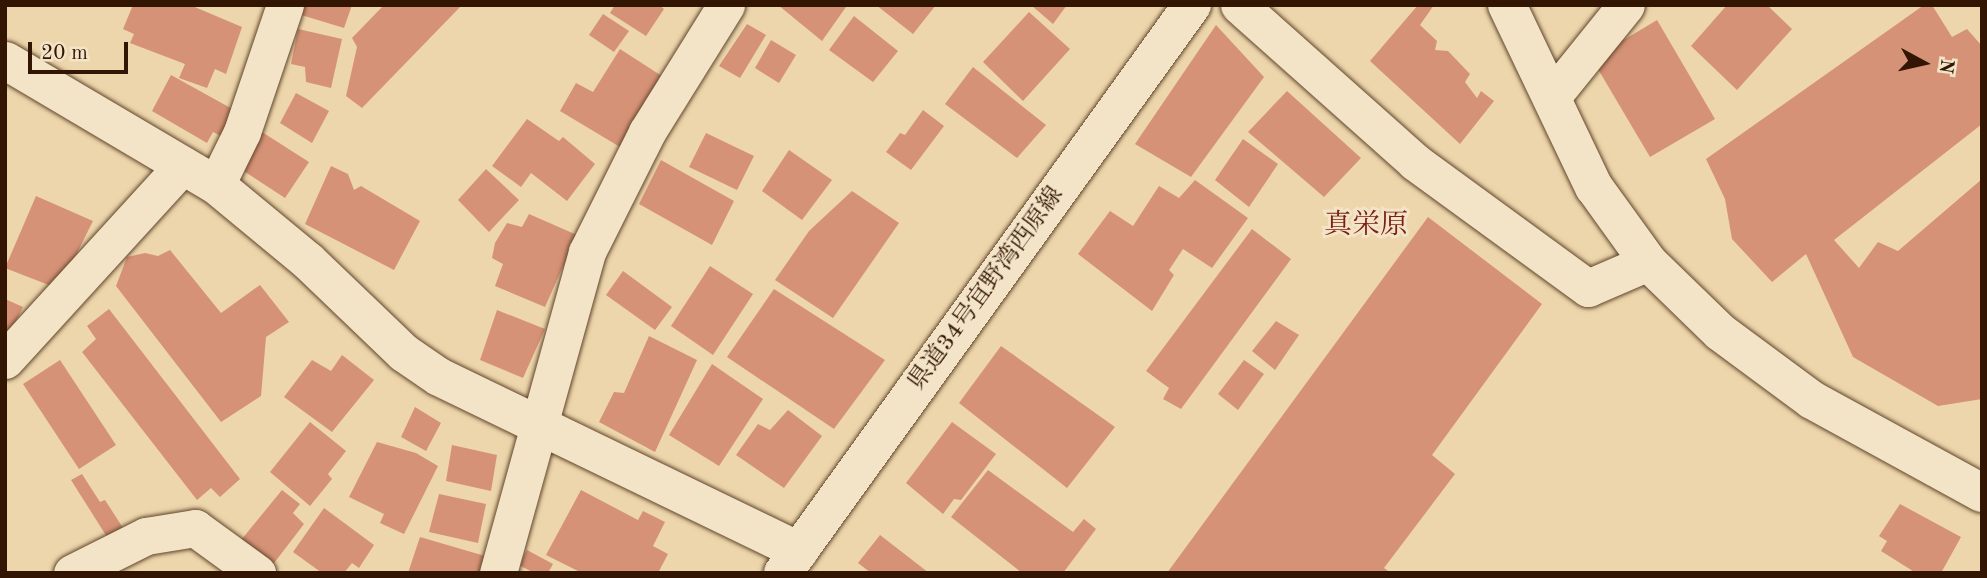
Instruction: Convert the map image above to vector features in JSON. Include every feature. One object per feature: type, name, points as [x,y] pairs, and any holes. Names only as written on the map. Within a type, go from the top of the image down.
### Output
[{"type":"street","points":[[216,185],[242,132],[285,5]]},
{"type":"street","points":[[498,573],[537,422],[587,252],[647,132],[726,5]]},
{"type":"street","name":"県道34号宜野湾西原線","points":[[791,562],[1192,5]]},
{"type":"street","points":[[1239,5],[1415,162],[1588,288],[1648,262]]},
{"type":"street","points":[[1507,5],[1594,187],[1648,262],[1720,332],[1812,400],[1982,493]]},
{"type":"street","points":[[1551,98],[1626,5]]},
{"type":"street","points":[[6,61],[216,185],[308,261],[404,353],[439,377],[537,422],[791,562]]},
{"type":"street","points":[[5,360],[183,165]]},
{"type":"street","points":[[72,573],[146,536],[195,528],[257,573]]},
{"type":"building","points":[[133,5],[190,5],[242,27],[226,74],[215,69],[207,88],[179,78],[185,64],[130,43],[134,34],[123,29]]},
{"type":"building","points":[[301,5],[352,5],[344,28],[298,14]]},
{"type":"building","points":[[384,5],[462,5],[362,108],[346,96],[357,47],[352,38]]},
{"type":"building","points":[[615,5],[659,5],[664,9],[646,36],[610,13]]},
{"type":"building","points":[[778,5],[844,5],[846,7],[822,41]]},
{"type":"building","points":[[876,5],[936,5],[913,34]]},
{"type":"building","points":[[1031,5],[1067,5],[1053,24]]},
{"type":"building","points":[[1418,5],[1434,5],[1420,25],[1437,41],[1435,50],[1448,51],[1470,74],[1465,82],[1477,98],[1481,91],[1494,101],[1460,144],[1370,61]]},
{"type":"building","points":[[1727,5],[1767,5],[1792,29],[1737,90],[1691,46]]},
{"type":"building","points":[[1924,5],[1932,5],[1952,37],[1967,29],[1982,46],[1982,124],[1834,240],[1859,268],[1878,242],[1898,251],[1982,179],[1982,399],[1938,406],[1853,357],[1806,254],[1772,282],[1732,239],[1725,199],[1706,159]]},
{"type":"building","points":[[1029,12],[1070,49],[1023,101],[983,62]]},
{"type":"building","points":[[603,14],[629,31],[614,52],[589,35]]},
{"type":"building","points":[[854,16],[898,51],[873,82],[829,50]]},
{"type":"building","points":[[1657,20],[1715,119],[1650,157],[1592,59]]},
{"type":"building","points":[[747,24],[766,35],[740,78],[719,66]]},
{"type":"building","points":[[1216,25],[1264,77],[1191,177],[1135,144]]},
{"type":"building","points":[[298,29],[342,39],[331,88],[306,82],[305,67],[291,64]]},
{"type":"building","points":[[771,40],[796,55],[779,83],[755,68]]},
{"type":"building","points":[[620,49],[668,80],[625,150],[560,111],[576,83],[593,92]]},
{"type":"building","points":[[973,67],[1046,125],[1017,158],[945,104]]},
{"type":"building","points":[[171,75],[236,111],[223,137],[213,132],[207,143],[152,111]]},
{"type":"building","points":[[1287,91],[1361,158],[1324,197],[1248,132]]},
{"type":"building","points":[[296,93],[329,111],[312,143],[280,123]]},
{"type":"building","points":[[923,110],[944,126],[911,170],[886,152],[900,133],[905,135]]},
{"type":"building","points":[[527,119],[559,141],[563,137],[595,164],[567,201],[531,173],[521,187],[492,166]]},
{"type":"building","points":[[262,132],[309,162],[285,198],[239,168]]},
{"type":"building","points":[[706,133],[754,156],[737,190],[689,167]]},
{"type":"building","points":[[1243,139],[1278,164],[1249,207],[1215,180]]},
{"type":"building","points":[[789,150],[832,180],[802,220],[762,191]]},
{"type":"building","points":[[661,160],[734,201],[712,245],[639,204]]},
{"type":"building","points":[[331,166],[348,174],[354,190],[361,186],[420,221],[394,270],[305,224]]},
{"type":"building","points":[[486,169],[519,200],[489,232],[458,200]]},
{"type":"building","points":[[1195,180],[1248,218],[1212,268],[1183,249],[1169,270],[1174,275],[1152,311],[1078,254],[1110,211],[1133,226],[1159,186],[1179,198]]},
{"type":"building","points":[[852,191],[899,223],[833,318],[775,280],[809,231]]},
{"type":"building","points":[[36,196],[93,221],[59,289],[5,268]]},
{"type":"building","points":[[529,214],[577,235],[545,307],[495,286],[503,264],[492,258],[495,243],[507,223],[522,227]]},
{"type":"building","points":[[1428,217],[1542,304],[1432,455],[1455,474],[1384,568],[1391,573],[1167,573]]},
{"type":"building","points":[[1252,229],[1291,259],[1181,409],[1163,399],[1169,388],[1146,371]]},
{"type":"building","points":[[170,250],[221,313],[260,285],[289,322],[266,337],[261,396],[221,422],[116,286],[127,257],[145,253],[158,256]]},
{"type":"building","points":[[710,266],[753,294],[713,355],[671,326]]},
{"type":"building","points":[[623,271],[672,307],[655,330],[606,295]]},
{"type":"building","points":[[774,289],[885,360],[834,429],[727,357]]},
{"type":"building","points":[[5,299],[23,307],[5,343]]},
{"type":"building","points":[[109,309],[240,479],[220,497],[211,488],[197,500],[82,352],[96,339],[87,326]]},
{"type":"building","points":[[497,310],[545,329],[523,378],[480,360]]},
{"type":"building","points":[[1276,321],[1299,335],[1275,370],[1252,351]]},
{"type":"building","points":[[649,336],[697,360],[655,452],[599,422],[614,392],[624,393]]},
{"type":"building","points":[[1001,346],[1115,427],[1067,488],[959,403]]},
{"type":"building","points":[[342,355],[374,380],[332,432],[284,397],[312,360],[331,371]]},
{"type":"building","points":[[60,360],[116,445],[79,469],[23,384]]},
{"type":"building","points":[[1244,360],[1264,374],[1238,410],[1218,394]]},
{"type":"building","points":[[712,364],[763,399],[719,466],[669,435]]},
{"type":"building","points":[[415,407],[441,423],[426,451],[401,437]]},
{"type":"building","points":[[788,410],[822,436],[784,488],[736,455],[758,424],[770,430]]},
{"type":"building","points":[[310,422],[346,451],[328,474],[332,479],[310,506],[270,472]]},
{"type":"building","points":[[952,422],[996,454],[961,500],[954,499],[943,514],[906,483]]},
{"type":"building","points":[[377,442],[416,453],[438,466],[404,534],[380,523],[384,514],[349,497]]},
{"type":"building","points":[[452,445],[497,455],[491,491],[446,481]]},
{"type":"building","points":[[988,470],[1073,532],[1084,519],[1096,529],[1063,573],[1022,573],[951,517]]},
{"type":"building","points":[[82,474],[100,502],[105,500],[125,531],[107,537],[71,480]]},
{"type":"building","points":[[282,490],[300,504],[293,513],[304,524],[268,571],[237,545]]},
{"type":"building","points":[[581,490],[638,520],[643,511],[665,522],[653,546],[668,554],[658,573],[582,573],[546,555]]},
{"type":"building","points":[[439,494],[486,504],[478,543],[429,532]]},
{"type":"building","points":[[1900,504],[1961,537],[1941,573],[1916,573],[1881,551],[1887,541],[1879,536]]},
{"type":"building","points":[[324,508],[374,545],[359,568],[352,563],[344,573],[322,573],[293,552]]},
{"type":"building","points":[[880,535],[929,573],[871,573],[858,563]]},
{"type":"building","points":[[420,537],[485,556],[480,573],[408,573]]},
{"type":"building","points":[[527,550],[553,564],[548,573],[534,573],[519,565]]},
{"type":"district","name":"真栄原","points":[[1366,226]]}]
